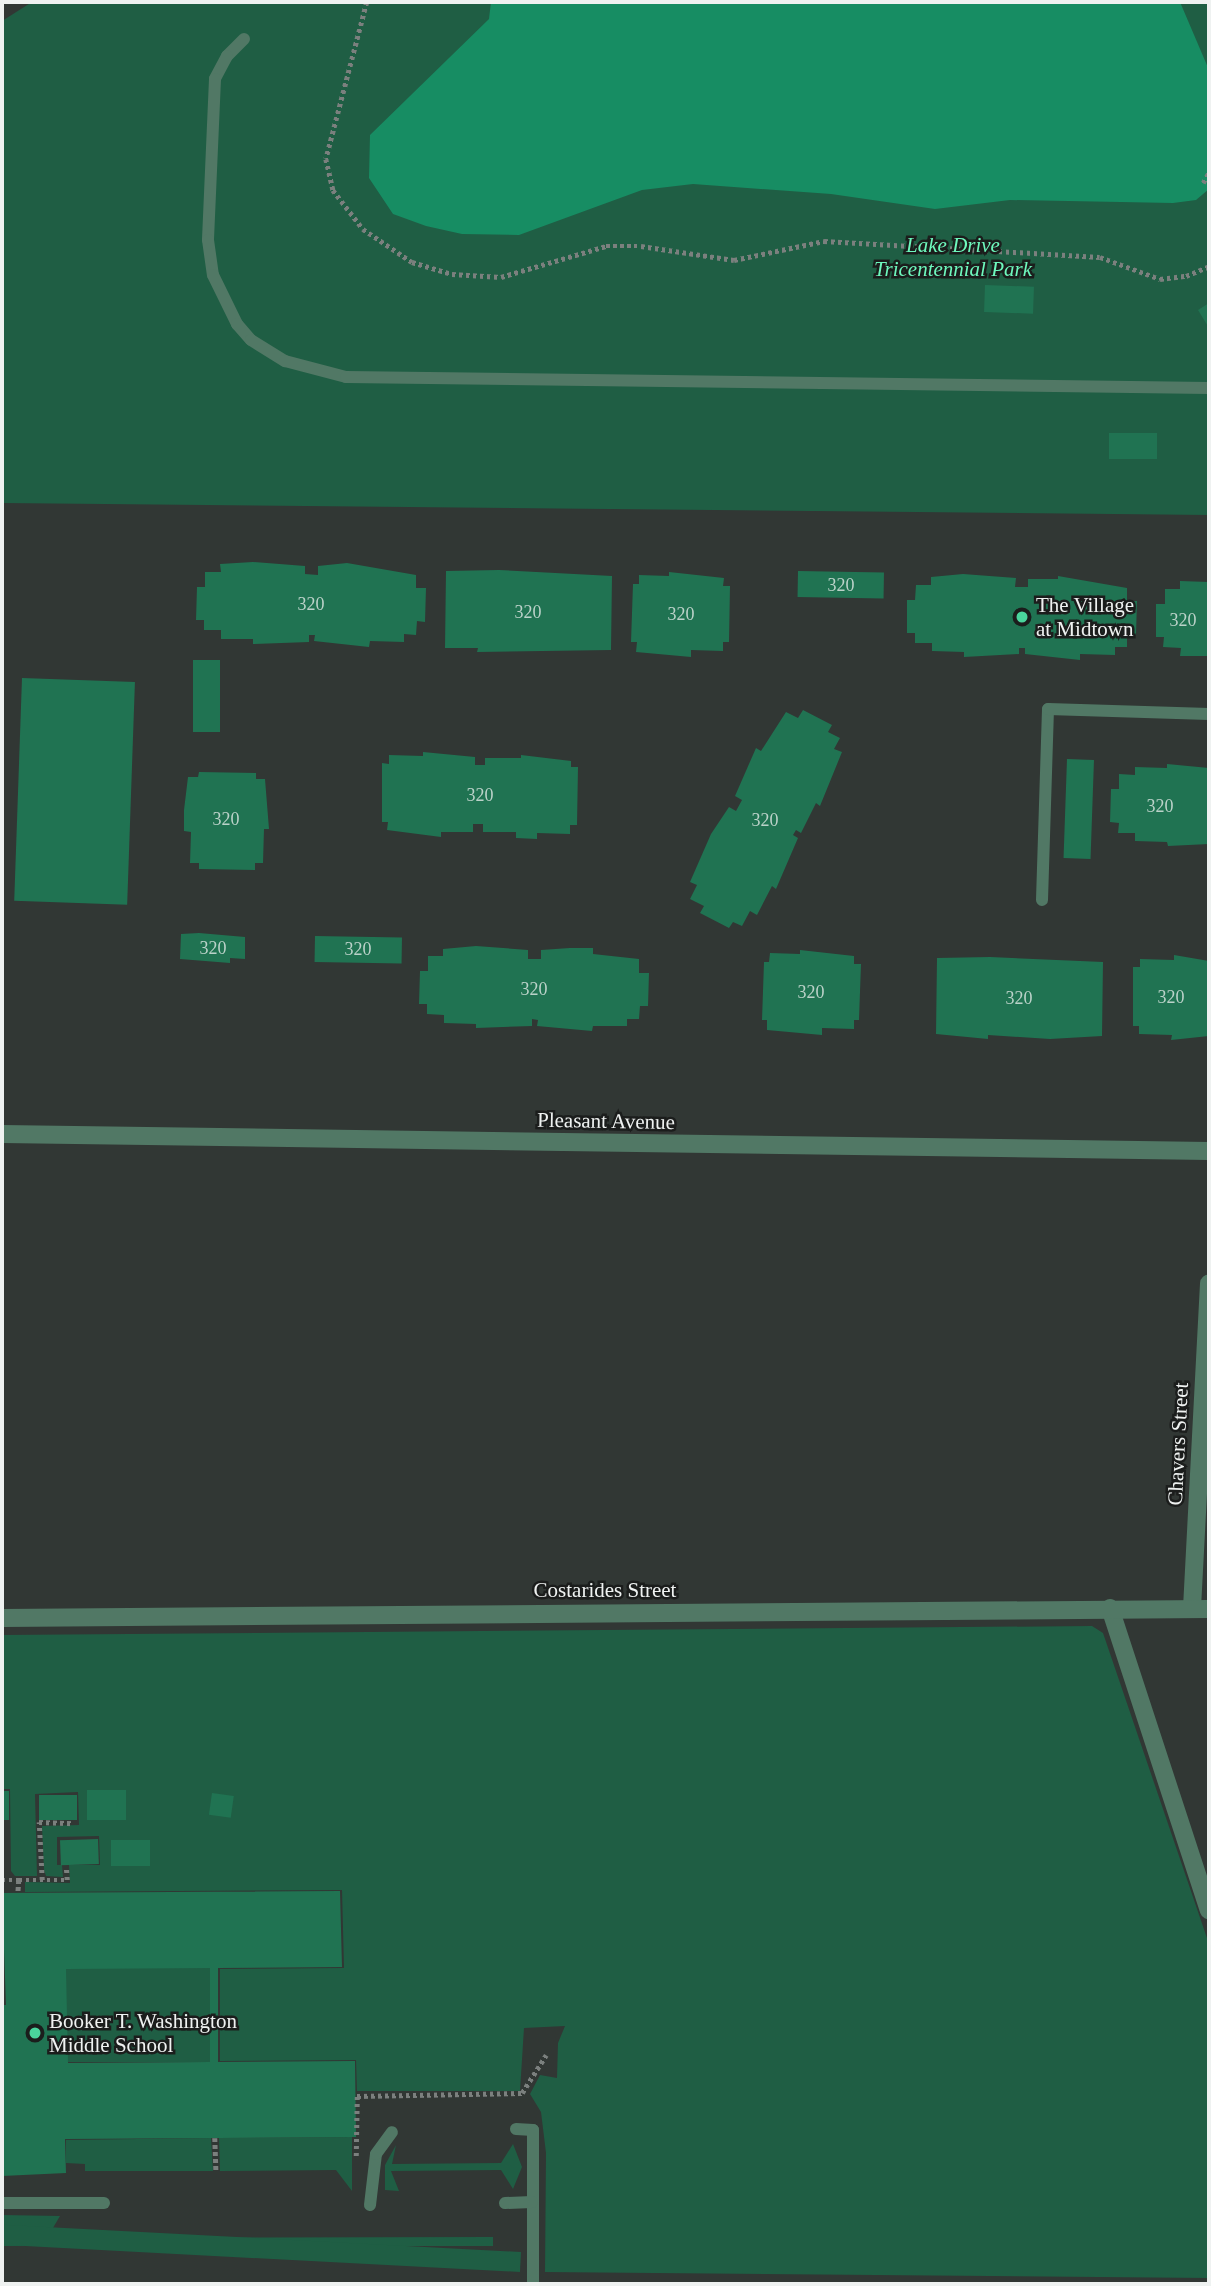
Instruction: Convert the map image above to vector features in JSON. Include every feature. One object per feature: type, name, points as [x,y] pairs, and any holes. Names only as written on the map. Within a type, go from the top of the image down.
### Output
[{"type":"street","name":"Pleasant Avenue","points":[[2,1134],[1209,1151]]},
{"type":"street","name":"Chavers Street","points":[[1201,1609],[1209,1283]]},
{"type":"street","points":[[1110,1608],[1209,1909]]},
{"type":"street","name":"Costarides Street","points":[[2,1618],[1201,1609]]},
{"type":"lane","points":[[244,39],[227,56],[215,79],[208,240],[213,275],[228,308],[251,340],[295,365],[346,377],[1209,388]]},
{"type":"lane","points":[[1042,901],[1048,709],[1209,714]]},
{"type":"lane","points":[[516,2129],[533,2130],[533,2284]]},
{"type":"lane","points":[[370,2205],[376,2154],[391,2132]]},
{"type":"lane","points":[[505,2203],[532,2202]]},
{"type":"lane","points":[[2,2203],[104,2203]]},
{"type":"path","points":[[368,2],[331,126],[326,159],[332,190],[363,229],[425,266],[452,274],[501,277],[606,246],[641,246],[734,260],[824,241],[1100,257],[1160,278],[1186,276],[1209,266]]},
{"type":"path","points":[[1203,183],[1209,172]]},
{"type":"path","points":[[42,1880],[39,1822],[74,1822]]},
{"type":"path","points":[[2,1880],[67,1880],[66,1866]]},
{"type":"path","points":[[18,1893],[19,1880]]},
{"type":"path","points":[[356,2162],[357,2095],[522,2094],[546,2055]]},
{"type":"path","points":[[215,2138],[216,2171]]},
{"type":"green space","name":"Lake Drive Tricentennial Park","points":[[32,2],[1209,2],[1209,515],[2,503],[2,21]]},
{"type":"green space","points":[[1092,1626],[1103,1633],[1209,1944],[1209,2278],[545,2272],[546,2153],[541,2112],[530,2094],[540,2075],[557,2078],[558,2043],[565,2026],[524,2028],[520,2091],[357,2091],[356,2060],[220,2061],[220,1969],[344,1968],[342,1890],[25,1892],[25,1882],[70,1883],[69,1865],[100,1865],[99,1836],[57,1837],[57,1865],[62,1865],[63,1877],[46,1876],[44,1870],[42,1826],[79,1825],[78,1792],[35,1794],[37,1876],[15,1876],[11,1871],[10,1789],[2,1789],[2,1635]]},
{"type":"green space","points":[[66,1968],[210,1968],[210,2062],[66,2062]]},
{"type":"green space","points":[[352,2137],[352,2191],[336,2170],[220,2171],[219,2138]]},
{"type":"green space","points":[[211,2138],[213,2171],[85,2171],[85,2164],[66,2163],[66,2140]]},
{"type":"green space","points":[[513,2144],[522,2167],[513,2189],[501,2170],[391,2171],[399,2191],[385,2190],[385,2165],[396,2145],[392,2164],[501,2163]]},
{"type":"green space","points":[[2,2215],[60,2216],[47,2238],[493,2237],[493,2246],[2,2246]]},
{"type":"green space","points":[[3,2225],[521,2252],[520,2272],[2,2245]]},
{"type":"shaded area","points":[[491,2],[1180,2],[1209,70],[1209,189],[1196,200],[1173,203],[1010,200],[935,209],[831,194],[693,184],[642,190],[519,235],[462,234],[426,226],[393,214],[369,178],[370,135],[489,19]]},
{"type":"building","points":[[985,285],[1034,287],[1033,314],[984,312]]},
{"type":"building","points":[[1209,303],[1209,328],[1198,310]]},
{"type":"building","points":[[1109,433],[1157,433],[1157,459],[1109,459]]},
{"type":"building","points":[[253,562],[305,566],[305,574],[318,575],[318,566],[347,563],[416,575],[416,588],[426,588],[425,622],[417,621],[416,635],[404,634],[404,642],[370,641],[369,647],[314,641],[315,635],[309,635],[309,642],[253,644],[253,639],[221,639],[221,630],[204,630],[204,620],[196,620],[197,587],[205,587],[205,572],[221,572],[220,564]]},
{"type":"building","points":[[499,570],[612,576],[611,650],[477,652],[478,648],[445,648],[446,571]]},
{"type":"building","points":[[798,571],[884,573],[884,598],[798,597]]},
{"type":"building","points":[[669,572],[724,578],[723,586],[730,586],[729,642],[723,642],[723,651],[691,650],[691,657],[636,652],[637,642],[631,642],[633,584],[639,584],[639,575],[669,576]]},
{"type":"building","name":"The Village at Midtown","points":[[963,574],[1016,578],[1015,587],[1028,587],[1028,579],[1058,579],[1058,576],[1127,588],[1127,601],[1137,601],[1136,635],[1127,635],[1127,647],[1115,647],[1115,655],[1080,654],[1080,660],[1025,654],[1025,648],[1019,648],[1019,654],[964,657],[964,652],[932,651],[932,643],[915,643],[915,633],[907,633],[907,600],[915,600],[916,585],[931,585],[931,577]]},
{"type":"building","name":"The Village at Midtown","points":[[1180,581],[1209,582],[1209,656],[1180,656],[1181,648],[1163,647],[1164,637],[1156,637],[1156,604],[1165,604],[1165,589],[1180,589]]},
{"type":"building","points":[[193,660],[220,660],[220,732],[193,732]]},
{"type":"building","points":[[22,678],[135,682],[127,905],[14,901]]},
{"type":"building","points":[[803,710],[832,725],[828,732],[840,738],[834,749],[842,752],[820,806],[816,803],[801,833],[796,830],[793,835],[798,838],[776,889],[772,886],[757,915],[750,911],[742,926],[733,922],[729,928],[700,913],[704,906],[690,899],[697,885],[690,882],[711,834],[729,807],[736,811],[742,800],[735,796],[756,748],[761,751],[786,712],[798,718]]},
{"type":"building","points":[[423,752],[475,757],[475,765],[485,765],[485,758],[521,758],[521,755],[571,761],[571,767],[578,767],[577,825],[570,825],[570,834],[537,833],[537,839],[516,838],[516,832],[483,832],[483,824],[473,824],[473,832],[441,832],[441,837],[387,830],[388,822],[382,822],[382,763],[389,764],[389,755],[423,756]]},
{"type":"building","points":[[1067,759],[1094,760],[1091,859],[1064,858]]},
{"type":"building","points":[[1167,764],[1209,768],[1209,844],[1168,846],[1167,842],[1135,841],[1135,833],[1118,833],[1119,823],[1110,822],[1111,789],[1119,789],[1119,774],[1135,775],[1135,767],[1167,768]]},
{"type":"building","points":[[199,772],[256,773],[256,779],[265,779],[269,829],[264,829],[263,863],[255,863],[255,870],[199,869],[199,863],[190,863],[191,832],[184,831],[184,810],[188,777],[198,777]]},
{"type":"building","points":[[181,934],[245,937],[245,959],[230,958],[230,963],[180,959]]},
{"type":"building","points":[[315,936],[402,938],[402,964],[315,962]]},
{"type":"building","points":[[476,946],[528,950],[528,959],[541,959],[541,950],[593,948],[593,954],[639,959],[639,973],[649,973],[648,1006],[640,1006],[639,1019],[627,1019],[627,1026],[593,1026],[592,1031],[537,1026],[538,1020],[532,1019],[532,1026],[476,1028],[476,1024],[444,1023],[444,1015],[427,1014],[427,1004],[419,1004],[420,971],[428,971],[428,956],[443,956],[443,949]]},
{"type":"building","points":[[800,950],[854,956],[854,964],[861,964],[859,1020],[854,1020],[854,1029],[822,1028],[822,1035],[767,1030],[767,1020],[762,1020],[764,962],[769,962],[770,953],[800,954]]},
{"type":"building","points":[[1174,955],[1209,961],[1209,1036],[1171,1040],[1172,1035],[1139,1034],[1139,1026],[1133,1026],[1133,967],[1140,967],[1140,959],[1174,960]]},
{"type":"building","points":[[990,957],[1103,962],[1102,1036],[1050,1039],[988,1035],[988,1039],[936,1034],[937,958]]},
{"type":"building","points":[[87,1790],[126,1790],[126,1820],[87,1820]]},
{"type":"building","points":[[2,1791],[9,1791],[9,1820],[2,1820]]},
{"type":"building","points":[[212,1793],[234,1796],[231,1818],[209,1815]]},
{"type":"building","points":[[39,1795],[77,1795],[77,1820],[39,1820]]},
{"type":"building","points":[[98,1839],[99,1864],[61,1865],[60,1840]]},
{"type":"building","points":[[111,1840],[150,1840],[150,1866],[111,1866]]},
{"type":"building","name":"Booker T. Washington Middle School","points":[[340,1891],[342,1967],[218,1968],[218,2062],[355,2061],[356,2137],[65,2139],[66,2173],[2,2176],[2,2005],[6,2005],[2,1893]],"holes":[[[210,1968],[210,2062],[68,2063],[66,1969]]]},
{"type":"place","name":"The Village at Midtown","points":[[1022,617]]},
{"type":"place","name":"Booker T. Washington Middle School","points":[[35,2033]]}]
